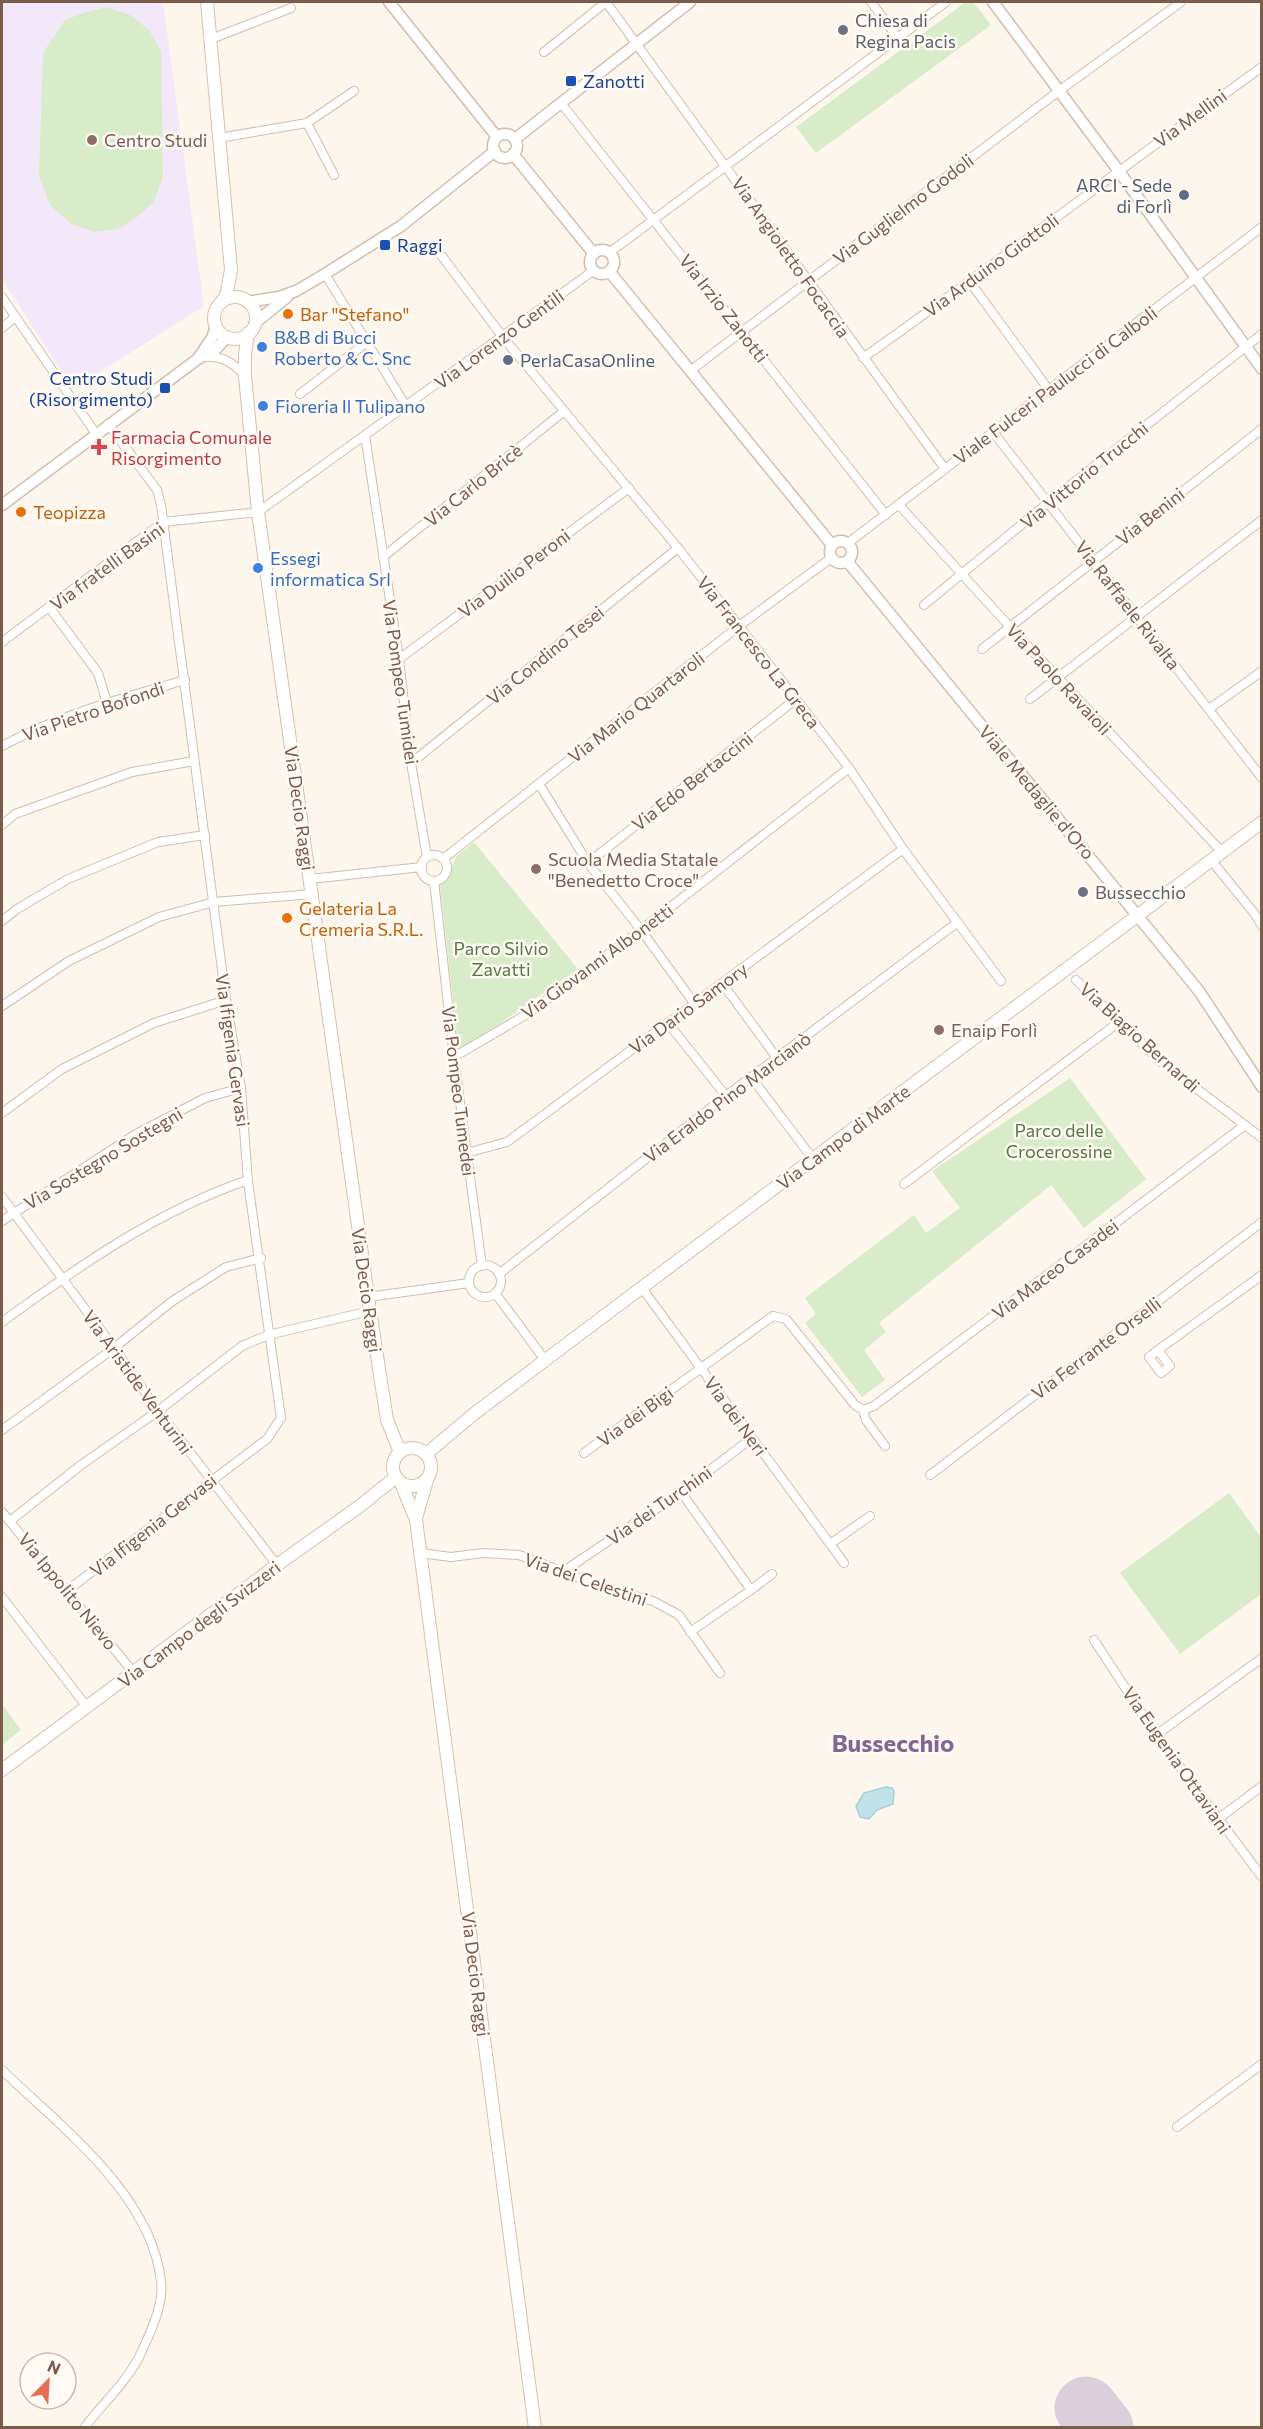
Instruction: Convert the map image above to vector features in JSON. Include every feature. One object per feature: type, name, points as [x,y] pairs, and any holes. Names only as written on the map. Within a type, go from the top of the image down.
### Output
[{"type":"main road","name":"Via Decio Raggi","points":[[207,2],[231,270],[226,296],[215,314],[216,326],[230,338],[245,376]]},
{"type":"main road","name":"Via Decio Raggi","points":[[231,270],[255,313],[245,354],[245,376],[258,512],[370,1311],[387,1420],[400,1452]]},
{"type":"main road","points":[[221,303],[234,297],[247,302]]},
{"type":"main road","points":[[230,338],[251,328]]},
{"type":"main road","name":"Via Campo di Marte","points":[[426,1454],[475,1413],[545,1360],[1262,822]]},
{"type":"main road","points":[[417,1448],[426,1454],[431,1464],[427,1480],[412,1486],[399,1480],[393,1472],[394,1461],[400,1452],[417,1448]]},
{"type":"main road","name":"Via Decio Raggi","points":[[399,1480],[416,1520],[535,2427]]},
{"type":"main road","name":"Via Campo degli Svizzeri","points":[[2,1770],[277,1565],[399,1480]]},
{"type":"main road","name":"Via Decio Raggi","points":[[416,1520],[427,1480]]},
{"type":"street","points":[[389,2],[497,137]]},
{"type":"street","points":[[544,52],[606,2]]},
{"type":"street","name":"Via Angioletto Focaccia","points":[[606,2],[727,166],[862,358],[945,469]]},
{"type":"street","points":[[515,139],[690,2]]},
{"type":"street","points":[[871,2],[898,38]]},
{"type":"street","points":[[609,254],[948,2]]},
{"type":"street","points":[[993,2],[1262,369]]},
{"type":"street","name":"Via Guglielmo Godoli","points":[[690,371],[1059,91],[1181,2]]},
{"type":"street","points":[[211,39],[291,8]]},
{"type":"street","name":"Via Mellini","points":[[1118,170],[1262,67]]},
{"type":"street","points":[[219,138],[307,123],[354,91]]},
{"type":"street","name":"Via Irzio Zanotti","points":[[561,103],[886,514]]},
{"type":"street","points":[[307,123],[334,175]]},
{"type":"street","points":[[504,134],[515,139],[517,149],[513,154],[503,157],[495,151],[494,143],[497,137],[504,134]]},
{"type":"street","points":[[251,328],[296,291],[400,226],[495,151]]},
{"type":"street","points":[[513,154],[594,254]]},
{"type":"street","name":"Via Arduino Giottoli","points":[[862,358],[970,282],[1118,170]]},
{"type":"street","name":"Viale Fulceri Paulucci di Calboli","points":[[848,543],[1262,227]]},
{"type":"street","points":[[603,251],[609,254],[613,263],[609,272],[603,274],[593,270],[590,260],[594,254],[603,251]]},
{"type":"street","name":"Via Francesco La Greca","points":[[441,255],[502,336],[678,548],[796,699],[849,768],[903,849],[1001,981]]},
{"type":"street","name":"Via Lorenzo Gentili","points":[[258,512],[593,270]]},
{"type":"street","points":[[609,272],[832,545]]},
{"type":"street","points":[[325,274],[406,406]]},
{"type":"street","points":[[970,282],[1049,390]]},
{"type":"street","points":[[247,302],[279,297],[296,291]]},
{"type":"street","points":[[2,297],[96,434]]},
{"type":"street","points":[[2,328],[15,317]]},
{"type":"street","points":[[199,358],[212,338],[216,326]]},
{"type":"street","name":"Via Vittorio Trucchi","points":[[924,605],[1049,502],[1262,334]]},
{"type":"street","points":[[2,505],[108,424],[230,338]]},
{"type":"street","points":[[300,394],[367,342]]},
{"type":"street","points":[[199,358],[211,356],[226,359],[235,364],[245,376]]},
{"type":"street","name":"Via Carlo Bricè","points":[[383,557],[563,412]]},
{"type":"street","name":"Via Ifigenia Gervasi","points":[[68,1590],[267,1439],[281,1418],[268,1335],[261,1258],[248,1180],[241,1088],[226,1000],[164,522],[157,490],[108,424]]},
{"type":"street","name":"Via Benini","points":[[982,649],[1262,429]]},
{"type":"street","name":"Via Raffaele Rivalta","points":[[993,432],[1262,778]]},
{"type":"street","name":"Via Pompeo Tumidei","points":[[364,435],[399,659],[411,763],[427,857]]},
{"type":"street","name":"Via Duilio Peroni","points":[[399,659],[629,488]]},
{"type":"street","name":"Via Paolo Ravaioli","points":[[898,505],[1222,852]]},
{"type":"street","name":"Via fratelli Basini","points":[[2,642],[164,522],[258,512]]},
{"type":"street","points":[[1030,699],[1262,520]]},
{"type":"street","points":[[838,541],[848,543],[852,552],[847,561],[838,563],[832,559],[829,552],[832,545],[838,541]]},
{"type":"street","name":"Via Condino Tesei","points":[[411,763],[678,548]]},
{"type":"street","name":"Via Mario Quartaroli","points":[[443,859],[739,626],[832,559]]},
{"type":"street","name":"Viale Medaglie d'Oro","points":[[847,561],[1139,915],[1199,991],[1262,1086]]},
{"type":"street","points":[[49,607],[98,673],[107,703]]},
{"type":"street","points":[[1209,709],[1262,671]]},
{"type":"street","name":"Via Pietro Bofondi","points":[[2,746],[27,732],[107,703],[185,680]]},
{"type":"street","name":"Via Edo Bertaccini","points":[[588,863],[796,699]]},
{"type":"street","points":[[2,825],[15,814],[132,772],[194,760]]},
{"type":"street","name":"Via Giovanni Albonetti","points":[[454,1057],[529,1013],[641,930],[849,768]]},
{"type":"street","points":[[539,784],[588,863],[641,930],[694,1003]]},
{"type":"street","points":[[2,921],[17,909],[68,879],[158,842],[205,835]]},
{"type":"street","name":"Via Dario Samory","points":[[466,1153],[507,1142],[903,849]]},
{"type":"street","points":[[435,855],[443,859],[447,871],[442,878],[434,881],[426,878],[422,867],[427,857],[435,855]]},
{"type":"street","points":[[1211,860],[1262,926]]},
{"type":"street","points":[[310,879],[422,867]]},
{"type":"street","name":"Via Pompeo Tumedei","points":[[434,881],[454,1057],[482,1266]]},
{"type":"street","points":[[2,1006],[69,961],[159,917],[214,902],[313,894]]},
{"type":"street","name":"Via Eraldo Pino Marcianò","points":[[499,1274],[726,1096],[958,922]]},
{"type":"street","name":"Via Biagio Bernardi","points":[[1076,980],[1160,1061],[1262,1138]]},
{"type":"street","points":[[722,983],[777,1058]]},
{"type":"street","points":[[2,1113],[62,1069],[133,1033],[154,1023],[226,1000]]},
{"type":"street","points":[[904,1184],[1119,1022]]},
{"type":"street","points":[[668,1023],[726,1096]]},
{"type":"street","points":[[751,1077],[813,1159]]},
{"type":"street","name":"Via Sostegno Sostegni","points":[[2,1221],[136,1134],[205,1098],[241,1088]]},
{"type":"street","name":"Via Maceo Casadei","points":[[863,1410],[874,1406],[1245,1125]]},
{"type":"street","points":[[2,1322],[63,1278],[176,1208],[209,1193],[248,1180]]},
{"type":"street","name":"Via Aristide Venturini","points":[[2,1197],[158,1411],[277,1565]]},
{"type":"street","name":"Via Ferrante Orselli","points":[[930,1475],[1262,1222]]},
{"type":"street","points":[[2,1430],[114,1348],[171,1302],[226,1267],[261,1258]]},
{"type":"street","points":[[482,1266],[492,1267],[499,1274],[500,1284],[495,1293],[481,1297],[473,1292],[469,1283],[474,1270],[482,1266]]},
{"type":"street","points":[[1158,1350],[1262,1275]]},
{"type":"street","points":[[368,1297],[469,1283]]},
{"type":"street","name":"Via dei Neri","points":[[642,1288],[844,1563]]},
{"type":"street","points":[[495,1293],[545,1360]]},
{"type":"street","points":[[10,1521],[81,1465],[158,1411],[242,1346],[268,1335],[370,1311]]},
{"type":"street","name":"Via dei Bigi","points":[[584,1453],[773,1316],[786,1319],[855,1405],[863,1410]]},
{"type":"street","points":[[863,1410],[866,1420],[885,1446]]},
{"type":"street","name":"Via dei Turchini","points":[[564,1571],[681,1492],[752,1438]]},
{"type":"street","points":[[681,1492],[751,1590]]},
{"type":"street","name":"Via Ippolito Nievo","points":[[2,1512],[133,1672]]},
{"type":"street","points":[[830,1544],[870,1516]]},
{"type":"street","name":"Via dei Celestini","points":[[420,1553],[451,1557],[483,1553],[519,1555],[603,1587],[653,1602],[679,1615],[720,1673]]},
{"type":"street","points":[[690,1632],[772,1574]]},
{"type":"street","points":[[2,1596],[87,1707]]},
{"type":"street","name":"Via Eugenia Ottaviani","points":[[1094,1640],[1156,1735],[1262,1877]]},
{"type":"street","points":[[1156,1735],[1262,1658]]},
{"type":"street","points":[[1218,1819],[1262,1786]]},
{"type":"street","points":[[1177,2127],[1262,2064]]},
{"type":"street","points":[[2,2070],[107,2172],[136,2212],[154,2248],[162,2283],[157,2315],[141,2353],[120,2385],[84,2427]]},
{"type":"shaded area","name":"Centro Studi","points":[[2,2],[163,2],[204,306],[73,389],[2,279]]},
{"type":"green space","points":[[966,2],[973,2],[991,25],[816,153],[796,127]]},
{"type":"green space","points":[[107,7],[130,15],[149,30],[161,51],[163,176],[154,202],[136,218],[118,229],[94,232],[71,224],[50,205],[39,176],[43,53],[65,20]]},
{"type":"green space","name":"Parco Silvio Zavatti","points":[[474,842],[578,969],[459,1052],[440,886],[449,874],[456,857]]},
{"type":"green space","name":"Parco delle Crocerossine","points":[[1070,1078],[1146,1179],[1084,1228],[1051,1185],[879,1323],[886,1332],[864,1350],[885,1380],[862,1397],[805,1323],[816,1314],[805,1298],[914,1215],[926,1233],[960,1208],[932,1171]]},
{"type":"green space","points":[[1229,1493],[1261,1537],[1261,1594],[1180,1654],[1120,1573]]},
{"type":"green space","points":[[2,1704],[21,1730],[2,1745]]},
{"type":"water","points":[[886,1787],[894,1791],[893,1804],[877,1810],[869,1819],[860,1817],[856,1806],[864,1793]]},
{"type":"runway","points":[[1086,2408],[1102,2428]]},
{"type":"place","name":"Chiesa di Regina Pacis","points":[[843,30]]},
{"type":"place","name":"Zanotti","points":[[571,81]]},
{"type":"place","name":"Centro Studi","points":[[92,140]]},
{"type":"place","name":"ARCI - Sede di Forlì","points":[[1184,195]]},
{"type":"place","name":"Raggi","points":[[385,245]]},
{"type":"place","name":"Bar \"Stefano\"","points":[[288,314]]},
{"type":"place","name":"B&B di Bucci Roberto & C. Snc","points":[[262,347]]},
{"type":"place","name":"PerlaCasaOnline","points":[[508,360]]},
{"type":"place","name":"Centro Studi (Risorgimento)","points":[[165,388]]},
{"type":"place","name":"Fioreria Il Tulipano","points":[[263,406]]},
{"type":"place","name":"Farmacia Comunale Risorgimento","points":[[99,447]]},
{"type":"place","name":"Teopizza","points":[[21,512]]},
{"type":"place","name":"Essegi informatica Srl","points":[[258,568]]},
{"type":"place","name":"Scuola Media Statale \"Benedetto Croce\"","points":[[536,869]]},
{"type":"place","name":"Bussecchio","points":[[1083,892]]},
{"type":"place","name":"Gelateria La Cremeria S.R.L.","points":[[287,918]]},
{"type":"place","name":"Enaip Forlì","points":[[939,1030]]},
{"type":"district","name":"Bussecchio","points":[[893,1742]]}]
